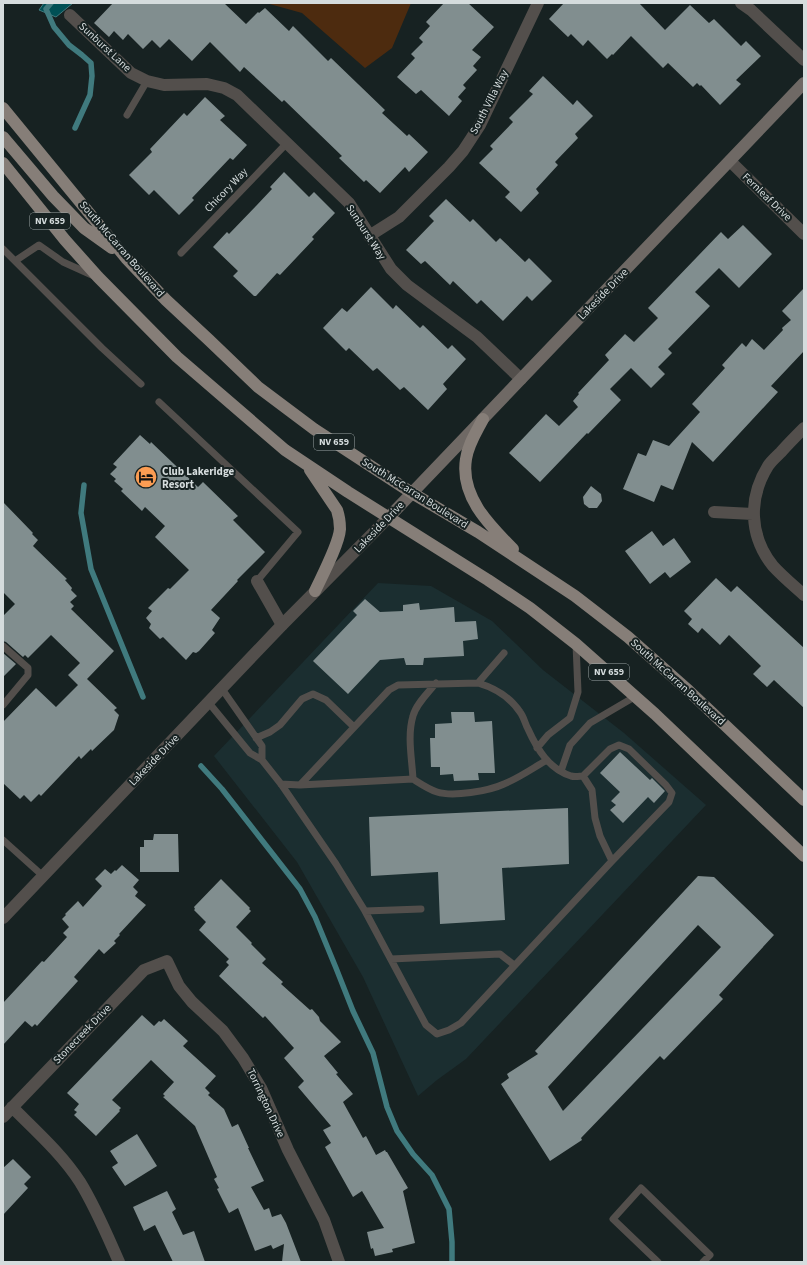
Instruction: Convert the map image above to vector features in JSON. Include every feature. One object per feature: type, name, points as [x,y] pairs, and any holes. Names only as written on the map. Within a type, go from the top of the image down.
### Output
[{"type":"main road","name":"Lakeside Drive","points":[[389,517],[804,84]]},
{"type":"main road","name":"South McCarran Boulevard","points":[[3,108],[126,258],[166,300],[258,387],[314,429],[412,493],[478,532],[575,596],[628,637],[689,690],[804,800]]},
{"type":"main road","points":[[3,136],[53,196],[84,228],[126,258]]},
{"type":"main road","name":"NV 659","points":[[3,163],[65,240],[98,277],[177,358],[285,450],[530,608],[576,644],[636,696],[804,856]]},
{"type":"main road","points":[[483,419],[470,443],[466,458],[465,475],[469,490],[476,507],[496,532],[527,564]]},
{"type":"main road","points":[[306,464],[333,502],[337,510],[340,530],[337,541],[315,591]]},
{"type":"street","name":"South Villa Way","points":[[370,236],[399,217],[463,151],[480,125],[538,3]]},
{"type":"street","points":[[741,3],[752,10],[804,60]]},
{"type":"street","name":"Sunburst Lane","points":[[70,14],[131,73],[147,81],[164,85]]},
{"type":"street","name":"Sunburst Way","points":[[164,85],[207,84],[224,88],[237,96],[349,203],[391,269],[407,285],[477,337],[522,379]]},
{"type":"street","name":"Fernleaf Drive","points":[[730,161],[804,234]]},
{"type":"street","points":[[804,428],[769,464],[759,482],[754,503],[756,533],[763,551],[774,566],[804,595]]},
{"type":"street","points":[[714,512],[754,514]]},
{"type":"street","name":"Lakeside Drive","points":[[3,918],[282,625],[389,517]]},
{"type":"street","points":[[256,581],[282,625]]},
{"type":"street","name":"Stonecreek Drive","points":[[3,1117],[144,970],[166,961]]},
{"type":"street","name":"Torrington Drive","points":[[166,961],[179,986],[192,1002],[223,1032],[243,1058],[257,1082],[288,1150],[324,1220],[339,1262]]},
{"type":"street","points":[[12,1107],[57,1153],[79,1181],[98,1214],[119,1262]]},
{"type":"lane","points":[[127,115],[147,81]]},
{"type":"lane","name":"Chicory Way","points":[[181,253],[287,143]]},
{"type":"lane","points":[[15,261],[39,245],[63,262],[98,277]]},
{"type":"lane","points":[[3,249],[102,348],[141,384]]},
{"type":"lane","points":[[159,402],[298,532],[256,581]]},
{"type":"lane","points":[[537,748],[548,735],[570,718],[578,692],[576,644]]},
{"type":"lane","points":[[3,646],[28,668],[28,675],[3,705]]},
{"type":"lane","points":[[478,683],[504,653]]},
{"type":"lane","points":[[413,779],[410,736],[413,716],[420,703],[436,683]]},
{"type":"lane","points":[[209,703],[250,753],[262,760],[281,784],[336,864],[365,911],[426,1025],[437,1034],[449,1030],[461,1023],[612,861],[670,802],[672,793],[666,785],[629,749],[619,745],[610,749],[584,776],[572,776],[561,771],[547,760],[537,748],[521,713],[508,698],[491,687],[478,683],[398,685],[389,690],[300,785]]},
{"type":"lane","points":[[222,689],[262,746],[262,760]]},
{"type":"lane","points":[[256,738],[270,732],[280,725],[302,699],[313,694],[326,700],[354,727]]},
{"type":"lane","points":[[561,771],[570,745],[590,723],[636,696]]},
{"type":"lane","points":[[281,784],[300,785],[413,779],[424,787],[438,792],[454,794],[487,790],[504,784],[547,760]]},
{"type":"lane","points":[[584,776],[592,790],[600,836],[612,861]]},
{"type":"lane","points":[[3,840],[43,876]]},
{"type":"lane","points":[[365,911],[421,909]]},
{"type":"lane","points":[[391,959],[500,954],[514,965]]},
{"type":"lane","points":[[658,1262],[613,1219],[642,1188],[710,1255],[703,1262]]},
{"type":"shaded area","points":[[266,3],[411,3],[392,48],[365,68],[302,13]]},
{"type":"shaded area","points":[[378,583],[431,586],[492,621],[543,670],[624,733],[706,805],[466,1059],[418,1096],[363,977],[297,862],[214,756]]},
{"type":"water","points":[[44,3],[73,3],[56,17],[39,10]]},
{"type":"building","points":[[113,3],[224,3],[246,24],[258,12],[259,13],[265,8],[289,31],[293,26],[328,61],[331,58],[385,110],[382,113],[407,136],[409,134],[428,152],[409,172],[405,167],[380,193],[366,180],[364,182],[339,158],[342,156],[284,100],[282,102],[244,67],[240,72],[210,42],[192,61],[169,39],[160,48],[152,40],[143,49],[128,34],[123,40],[114,31],[109,37],[94,23]]},
{"type":"building","points":[[444,3],[468,3],[494,27],[472,50],[481,57],[473,66],[477,70],[463,85],[466,88],[458,97],[462,101],[449,116],[421,90],[416,94],[397,77],[415,58],[411,54],[423,42],[419,38],[430,26],[426,22]]},
{"type":"building","points":[[564,3],[639,3],[665,30],[690,5],[709,23],[714,19],[741,46],[746,41],[761,56],[736,80],[741,84],[720,105],[701,85],[700,86],[697,83],[693,87],[668,63],[663,68],[631,36],[613,55],[612,54],[607,59],[588,40],[583,46],[571,34],[568,37],[549,19]]},
{"type":"building","points":[[543,76],[573,105],[577,100],[593,116],[575,134],[578,138],[555,162],[558,165],[536,189],[539,193],[521,212],[505,197],[510,192],[479,163],[493,149],[490,146],[513,122],[509,118],[533,94],[529,91]]},
{"type":"building","points":[[205,97],[225,116],[220,120],[247,145],[233,160],[230,158],[192,198],[194,200],[179,215],[154,190],[149,195],[129,175],[152,152],[150,149],[184,113],[187,116]]},
{"type":"building","points":[[284,172],[309,197],[314,192],[335,213],[312,237],[314,239],[280,275],[277,273],[256,296],[254,296],[233,276],[238,271],[213,247],[227,232],[229,234],[256,206],[272,189],[270,187]]},
{"type":"building","points":[[446,199],[470,222],[473,219],[496,242],[500,238],[525,262],[529,258],[552,281],[532,301],[527,296],[503,321],[481,300],[477,304],[453,281],[450,285],[425,261],[421,264],[406,250],[434,221],[429,216]]},
{"type":"building","points":[[743,225],[772,254],[739,288],[719,268],[695,292],[710,306],[668,349],[672,353],[658,367],[665,374],[651,388],[631,368],[610,389],[621,400],[540,482],[509,453],[546,414],[559,426],[578,407],[573,401],[579,394],[578,393],[609,360],[605,355],[625,334],[634,342],[658,318],[648,308],[721,232],[728,239]]},
{"type":"building","points":[[371,287],[393,309],[396,305],[420,328],[423,325],[448,349],[452,345],[466,359],[443,384],[447,389],[428,410],[404,387],[400,390],[377,368],[373,371],[349,348],[346,351],[323,328],[342,308],[347,312]]},
{"type":"building","points":[[804,288],[804,351],[771,386],[778,392],[713,462],[692,442],[673,490],[661,485],[654,502],[623,489],[638,453],[646,456],[653,440],[669,446],[700,412],[692,404],[725,368],[722,365],[742,343],[746,347],[752,339],[764,350],[783,330],[782,328],[791,320],[782,311]]},
{"type":"building","points":[[140,435],[150,444],[151,442],[198,487],[203,482],[238,516],[233,520],[265,552],[237,580],[238,581],[211,610],[220,618],[212,630],[215,633],[199,651],[196,653],[193,652],[186,660],[163,637],[160,639],[149,628],[151,624],[146,618],[152,611],[148,608],[189,570],[155,537],[165,526],[145,507],[142,511],[121,491],[123,489],[114,481],[116,479],[110,474],[117,467],[113,464]]},
{"type":"building","points":[[591,486],[601,494],[602,501],[597,508],[589,508],[584,504],[583,497]]},
{"type":"building","points":[[3,502],[38,540],[33,546],[67,579],[65,580],[77,596],[70,602],[74,606],[71,609],[114,651],[87,679],[117,708],[114,710],[119,715],[114,730],[92,751],[91,749],[81,759],[79,756],[41,796],[39,794],[31,802],[24,795],[20,799],[3,783],[3,722],[36,688],[56,707],[78,685],[68,675],[80,663],[51,635],[28,658],[25,655],[23,657],[3,641],[3,616],[15,604],[3,592]]},
{"type":"building","points":[[652,531],[663,546],[674,538],[691,562],[670,578],[665,572],[650,584],[625,551]]},
{"type":"building","points":[[716,578],[731,592],[737,586],[804,648],[804,708],[774,680],[767,687],[753,674],[761,666],[729,635],[720,645],[702,628],[698,633],[688,624],[692,619],[684,611]]},
{"type":"building","points":[[365,599],[380,612],[403,611],[403,605],[419,603],[420,610],[454,607],[455,622],[476,621],[478,639],[463,641],[464,656],[424,658],[423,665],[406,665],[404,658],[380,660],[348,694],[313,661],[357,615],[353,611]]},
{"type":"building","points":[[3,653],[16,664],[3,677]]},
{"type":"building","points":[[451,712],[474,712],[475,722],[492,721],[495,773],[478,773],[479,780],[454,781],[453,774],[440,775],[440,767],[431,767],[430,738],[435,738],[435,724],[452,723]]},
{"type":"building","points":[[620,752],[650,780],[652,778],[665,791],[654,803],[648,797],[623,823],[610,810],[616,805],[611,801],[620,792],[600,773]]},
{"type":"building","points":[[568,808],[569,864],[502,868],[505,920],[440,924],[438,872],[371,876],[369,817]]},
{"type":"building","points":[[154,834],[178,834],[179,872],[140,872],[140,847],[144,847],[144,840],[153,840]]},
{"type":"building","points":[[122,865],[139,880],[133,887],[138,892],[135,896],[146,905],[119,934],[120,935],[114,941],[116,943],[104,954],[99,949],[74,977],[78,981],[37,1026],[35,1024],[32,1027],[25,1021],[3,1045],[3,1003],[42,961],[44,962],[67,937],[63,933],[69,927],[62,919],[78,901],[83,907],[102,886],[95,879],[105,869],[111,874]]},
{"type":"building","points":[[698,876],[714,877],[774,935],[719,995],[723,999],[664,1060],[660,1056],[581,1138],[582,1140],[550,1161],[501,1084],[509,1078],[507,1074],[538,1054],[535,1051]],"holes":[[[698,925],[721,947],[563,1111],[548,1087]]]},
{"type":"building","points":[[221,879],[250,908],[249,909],[251,911],[236,927],[266,959],[262,963],[283,982],[281,984],[310,1010],[312,1009],[319,1017],[320,1021],[341,1042],[324,1056],[338,1073],[336,1074],[353,1094],[343,1102],[363,1138],[366,1136],[376,1155],[385,1150],[387,1152],[408,1188],[403,1191],[415,1243],[392,1249],[393,1252],[375,1256],[373,1248],[371,1249],[367,1232],[384,1228],[362,1191],[353,1197],[325,1147],[331,1143],[323,1130],[331,1126],[298,1087],[304,1081],[284,1058],[294,1048],[265,1016],[263,1018],[219,976],[229,965],[226,962],[229,959],[199,930],[206,922],[194,910],[194,907]]},
{"type":"building","points":[[142,1015],[154,1026],[159,1021],[161,1022],[164,1019],[188,1041],[183,1046],[216,1076],[205,1088],[210,1093],[208,1095],[224,1109],[232,1127],[238,1124],[264,1181],[251,1187],[264,1210],[269,1208],[272,1217],[281,1214],[301,1262],[282,1262],[284,1244],[273,1249],[271,1245],[255,1251],[238,1208],[229,1213],[217,1189],[219,1188],[214,1179],[217,1177],[195,1126],[163,1097],[165,1096],[163,1094],[174,1082],[151,1060],[112,1100],[121,1108],[119,1110],[120,1111],[96,1136],[74,1115],[77,1112],[74,1110],[79,1104],[67,1093]]},
{"type":"building","points":[[137,1134],[157,1166],[125,1186],[112,1167],[118,1163],[110,1151]]},
{"type":"building","points":[[13,1159],[31,1177],[24,1184],[28,1188],[3,1215],[3,1168]]},
{"type":"building","points":[[167,1191],[176,1209],[172,1212],[183,1235],[194,1231],[205,1262],[173,1262],[155,1225],[144,1231],[133,1207]]},
{"type":"waterway","points":[[51,3],[46,9],[54,27],[69,45],[91,63],[92,76],[90,95],[75,128]]},
{"type":"waterway","points":[[84,485],[81,513],[91,569],[143,697]]},
{"type":"waterway","points":[[201,766],[222,789],[300,889],[315,917],[353,1011],[373,1053],[387,1107],[397,1131],[413,1154],[432,1175],[449,1209],[452,1262]]},
{"type":"place","name":"Club Lakeridge Resort","points":[[146,477]]}]
